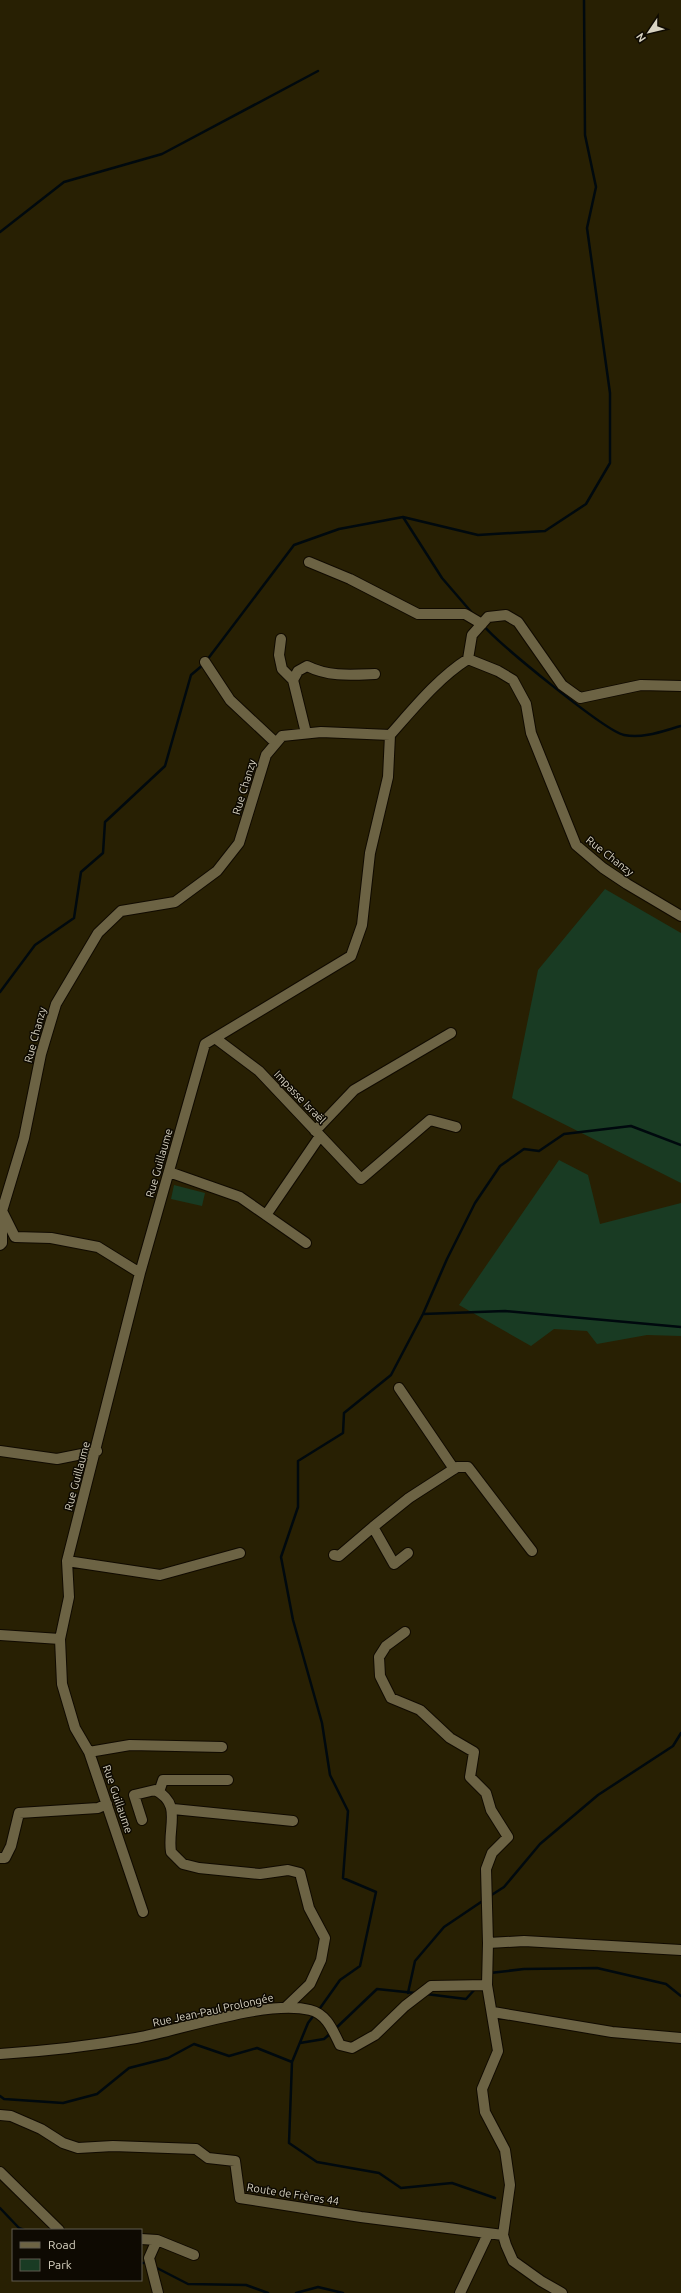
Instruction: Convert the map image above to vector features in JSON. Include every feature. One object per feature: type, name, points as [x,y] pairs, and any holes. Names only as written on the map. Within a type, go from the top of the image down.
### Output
[{"type":"street","points":[[309,562],[350,580],[418,614],[465,614],[482,624]]},
{"type":"street","points":[[215,1038],[351,956],[362,925],[370,853],[388,777],[390,735],[430,690],[468,659],[472,635],[488,617],[506,615],[518,622],[562,685],[580,698],[640,685],[681,686]]},
{"type":"street","points":[[281,640],[279,655],[282,669],[293,680],[306,733]]},
{"type":"street","name":"Rue Chanzy","points":[[468,659],[498,671],[513,680],[526,704],[531,733],[576,845],[603,868],[681,916]]},
{"type":"street","points":[[205,662],[230,700],[276,743]]},
{"type":"street","points":[[293,680],[298,671],[307,666],[318,672],[339,675],[375,674]]},
{"type":"street","name":"Rue Chanzy","points":[[0,1245],[2,1243],[1,1211],[24,1138],[41,1054],[56,1004],[98,933],[121,911],[175,902],[217,870],[240,844],[266,755],[282,736],[321,732],[390,735]]},
{"type":"street","points":[[266,1215],[318,1133],[354,1090],[451,1033]]},
{"type":"street","name":"Rue Guillaume","points":[[143,1912],[89,1752],[75,1728],[62,1684],[60,1639],[69,1597],[67,1561],[97,1451],[140,1273],[205,1044],[215,1038]]},
{"type":"street","name":"Impasse Israël","points":[[215,1038],[258,1071],[361,1179],[430,1120],[456,1127]]},
{"type":"street","points":[[169,1172],[240,1197],[306,1243]]},
{"type":"street","points":[[1,1211],[15,1237],[51,1238],[98,1247],[140,1273]]},
{"type":"street","points":[[399,1388],[454,1469]]},
{"type":"street","points":[[0,1451],[57,1459],[97,1451]]},
{"type":"street","points":[[334,1555],[339,1556],[409,1498],[461,1466],[468,1466],[532,1551]]},
{"type":"street","points":[[373,1527],[394,1564],[408,1553]]},
{"type":"street","points":[[67,1561],[160,1575],[240,1553]]},
{"type":"street","points":[[405,1632],[386,1646],[379,1657],[380,1676],[392,1698],[420,1710],[450,1738],[474,1752],[470,1777],[486,1793],[491,1810],[508,1836],[492,1853],[486,1869],[488,1943],[487,1985],[498,2050],[482,2089],[485,2112],[505,2150],[510,2185],[503,2235],[514,2261],[556,2291]]},
{"type":"street","points":[[0,1634],[60,1639]]},
{"type":"street","points":[[89,1752],[130,1745],[222,1748]]},
{"type":"street","points":[[159,1792],[163,1780],[228,1780]]},
{"type":"street","points":[[142,1820],[134,1795],[155,1790],[169,1801],[173,1809],[171,1852],[183,1864],[199,1868],[260,1874],[288,1870],[300,1873],[309,1908],[325,1938],[321,1960],[310,1984],[286,2007]]},
{"type":"street","points":[[0,1858],[4,1858],[11,1846],[19,1813],[98,1808],[107,1804]]},
{"type":"street","points":[[173,1809],[293,1822]]},
{"type":"street","points":[[488,1943],[524,1941],[681,1950]]},
{"type":"street","name":"Rue Jean-Paul Prolongée","points":[[0,2054],[71,2048],[137,2038],[232,2016],[286,2007],[311,2010],[326,2019],[340,2045],[352,2048],[376,2035],[405,2006],[431,1986],[487,1985]]},
{"type":"street","points":[[492,2012],[612,2032],[681,2038]]},
{"type":"street","name":"Route de Frères 44","points":[[0,2115],[11,2116],[41,2128],[63,2143],[78,2148],[113,2146],[196,2149],[208,2158],[235,2161],[240,2198],[503,2235]]},
{"type":"street","points":[[0,2172],[58,2229]]},
{"type":"street","points":[[460,2293],[488,2234]]},
{"type":"street","points":[[142,2240],[156,2240],[194,2254]]},
{"type":"street","points":[[156,2240],[149,2258],[158,2293]]},
{"type":"green space","points":[[605,889],[681,933],[681,1183],[512,1098],[538,970]]},
{"type":"green space","points":[[559,1160],[588,1175],[600,1224],[681,1203],[681,1336],[647,1335],[597,1344],[587,1331],[554,1329],[531,1346],[459,1305]]},
{"type":"green space","points":[[174,1185],[205,1193],[202,1206],[171,1199]]},
{"type":"waterway","points":[[403,517],[478,535],[545,531],[586,504],[610,463],[610,393],[587,228],[596,187],[585,135],[584,0]]},
{"type":"waterway","points":[[0,232],[64,182],[162,154],[318,71]]},
{"type":"waterway","points":[[207,660],[294,545],[339,529],[403,517],[442,578],[473,614]]},
{"type":"waterway","points":[[483,625],[509,650],[552,686],[613,730],[624,735],[638,736],[653,734],[681,726]]},
{"type":"waterway","points":[[0,992],[35,945],[74,918],[81,872],[103,853],[105,822],[165,766],[191,675],[204,664]]},
{"type":"waterway","points":[[318,2011],[340,1980],[360,1966],[376,1892],[343,1878],[348,1811],[330,1775],[322,1723],[293,1620],[281,1557],[298,1507],[298,1461],[343,1433],[344,1413],[391,1375],[423,1314],[447,1259],[475,1203],[500,1166],[524,1149],[539,1151],[564,1134],[631,1126],[681,1145]]},
{"type":"waterway","points":[[423,1314],[505,1311],[681,1327]]},
{"type":"waterway","points":[[490,1896],[504,1887],[540,1844],[598,1795],[673,1746],[681,1733]]},
{"type":"waterway","points":[[408,1993],[415,1961],[444,1927],[484,1900]]},
{"type":"waterway","points":[[490,1973],[524,1969],[597,1968],[666,1984],[681,1996]]},
{"type":"waterway","points":[[426,1994],[466,1999],[476,1988]]},
{"type":"waterway","points":[[334,2030],[377,1989],[415,1993]]},
{"type":"waterway","points":[[314,2015],[308,2023],[292,2062],[289,2143],[317,2162],[379,2173],[401,2188],[452,2183],[495,2198]]},
{"type":"waterway","points":[[300,2043],[324,2039],[331,2033]]},
{"type":"waterway","points":[[0,2096],[4,2099],[63,2103],[97,2094],[129,2068],[168,2058],[194,2044],[229,2056],[257,2048],[292,2062]]},
{"type":"waterway","points":[[0,2208],[22,2229]]},
{"type":"waterway","points":[[142,2263],[147,2263]]},
{"type":"waterway","points":[[155,2267],[188,2284],[246,2285],[268,2293]]},
{"type":"waterway","points":[[296,2293],[318,2287],[343,2293]]}]
